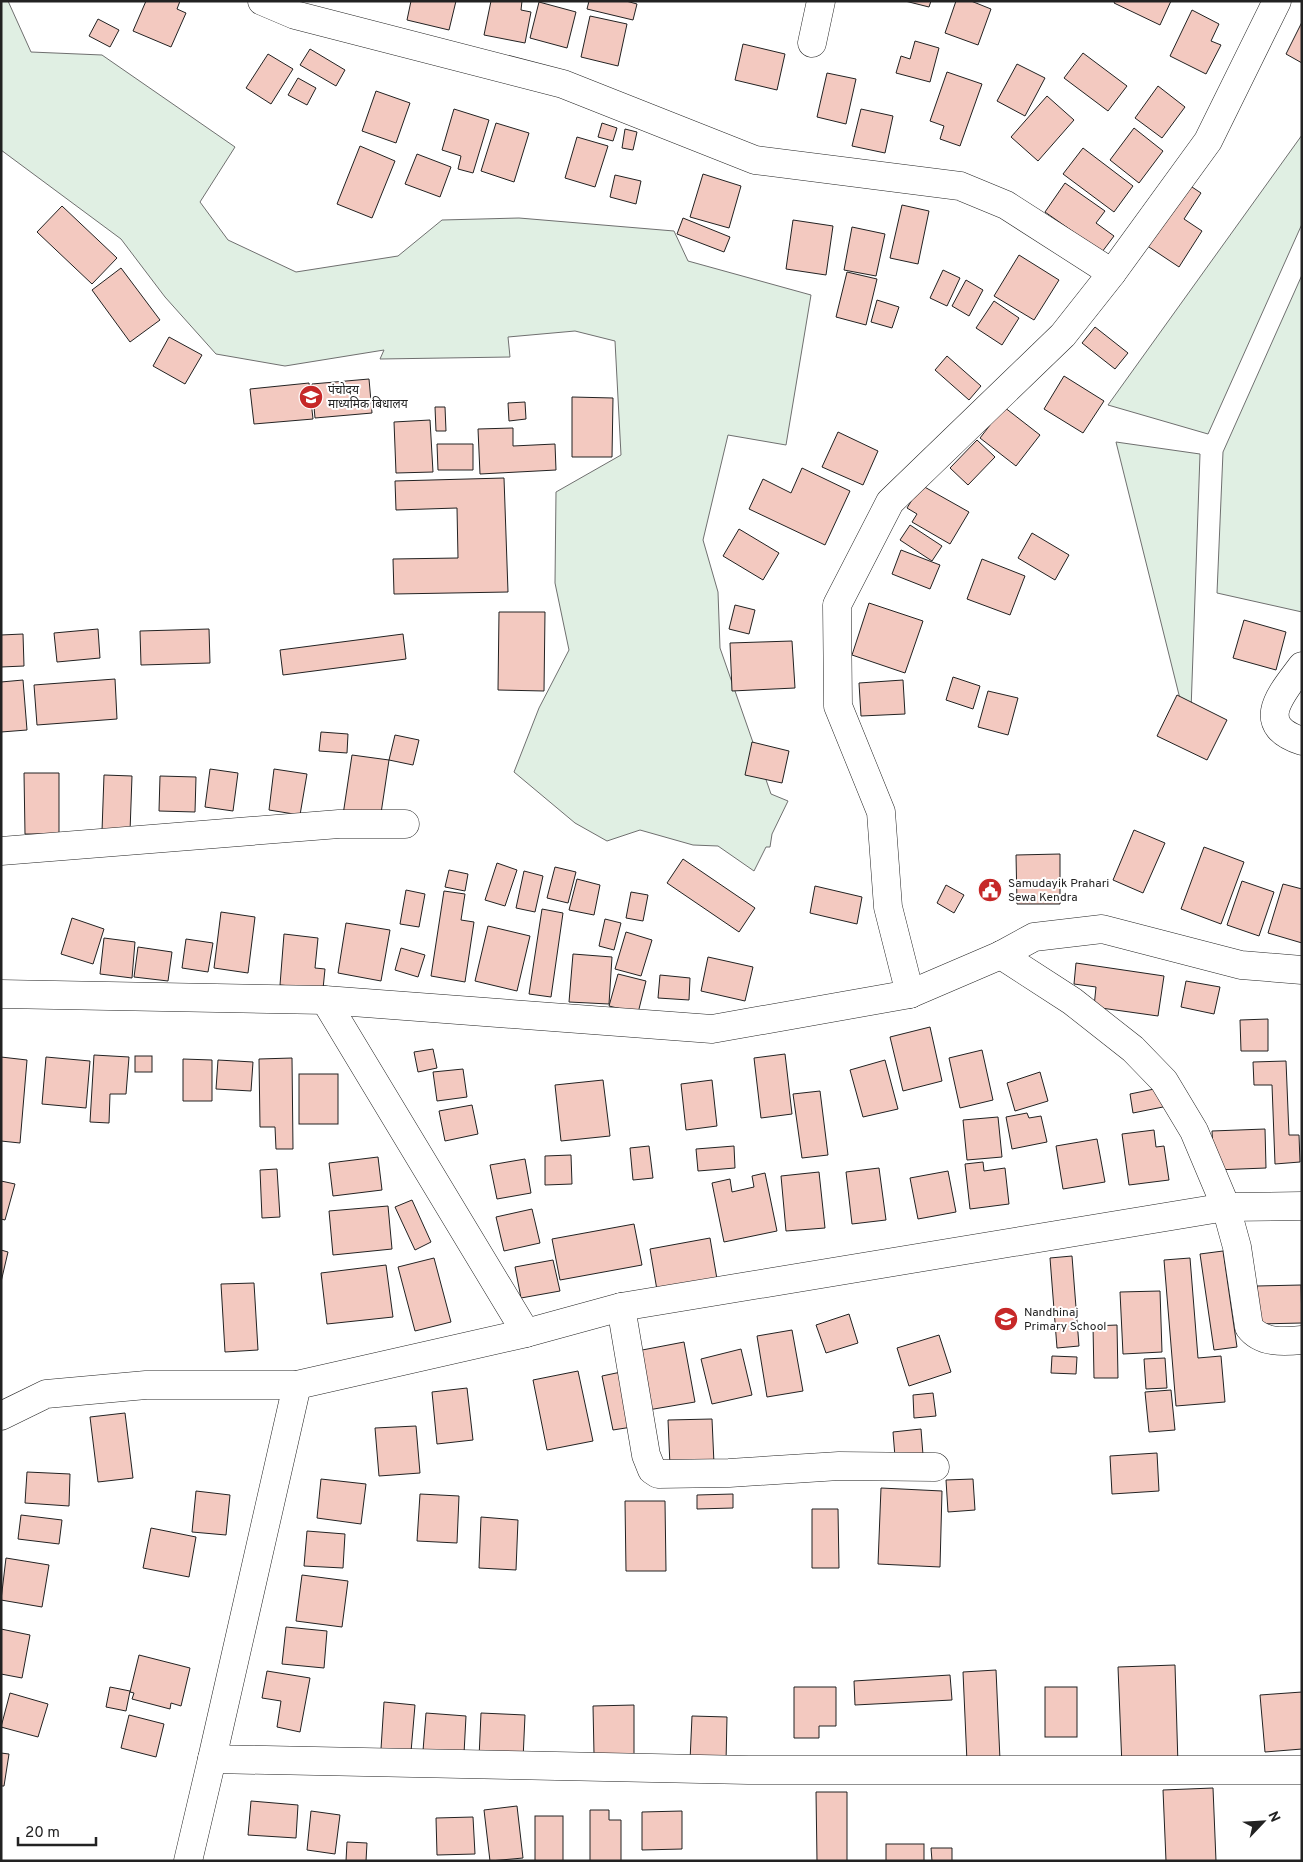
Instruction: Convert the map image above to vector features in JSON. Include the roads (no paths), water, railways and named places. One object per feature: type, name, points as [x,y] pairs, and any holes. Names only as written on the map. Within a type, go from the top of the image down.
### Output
[{"type":"street","points":[[262,1],[295,15],[563,84],[755,160],[960,186],[1006,205],[1112,273]]},
{"type":"street","points":[[812,42],[821,1]]},
{"type":"street","points":[[910,994],[888,907],[880,812],[838,706],[836,605],[890,502],[1063,335],[1112,273],[1208,141],[1277,1]]},
{"type":"street","points":[[1302,666],[1276,703],[1273,712],[1285,734],[1302,741]]},
{"type":"street","points":[[1,851],[339,824],[405,824]]},
{"type":"street","points":[[1,994],[325,1000],[712,1029],[910,994],[1002,955],[1034,938],[1102,928],[1241,965],[1302,970]]},
{"type":"street","points":[[1002,955],[1072,1001],[1133,1049],[1164,1081],[1194,1131],[1226,1208],[1237,1247],[1249,1327],[1256,1336],[1267,1340],[1302,1340]]},
{"type":"street","points":[[325,1000],[526,1333]]},
{"type":"street","points":[[1,1416],[46,1394],[146,1385],[297,1385],[526,1333],[621,1307],[1226,1208],[1302,1206]]},
{"type":"street","points":[[621,1307],[646,1455],[652,1470],[658,1474],[730,1473],[839,1466],[934,1467]]},
{"type":"street","points":[[188,1861],[297,1385]]},
{"type":"street","points":[[212,1759],[748,1770],[1301,1770]]},
{"type":"place","name":"पंचोदय माध्यमिक बिधालय","points":[[311,397]]},
{"type":"place","name":"Samudayik Prahari Sewa Kendra","points":[[990,890]]},
{"type":"place","name":"Nandhinaj Primary School","points":[[1006,1319]]}]
